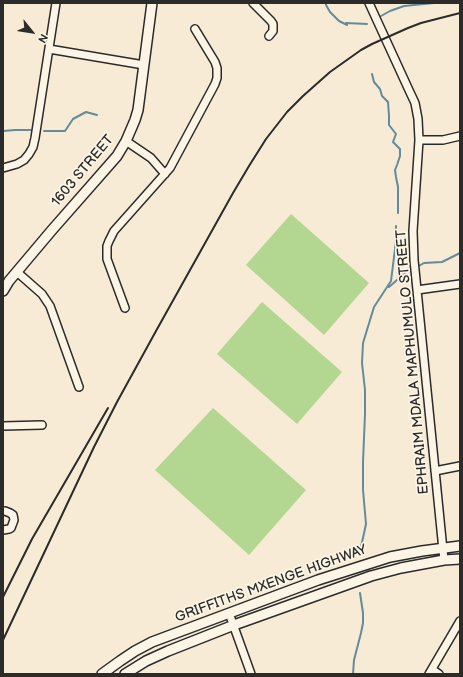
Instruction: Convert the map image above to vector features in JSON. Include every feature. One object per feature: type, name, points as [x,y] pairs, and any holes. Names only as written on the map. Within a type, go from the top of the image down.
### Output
[{"type":"street","points":[[3,168],[17,164],[24,160],[33,147],[56,3]]},
{"type":"street","name":"1603 STREET","points":[[3,292],[9,281],[70,208],[117,156],[126,141],[138,110],[152,3]]},
{"type":"street","points":[[253,3],[273,24],[273,31],[269,36]]},
{"type":"street","name":"EPHRAIM MDALA MAPHUMULO STREET","points":[[369,3],[415,103],[418,119],[419,140],[413,226],[414,260],[444,560]]},
{"type":"street","points":[[125,308],[107,259],[107,246],[114,231],[174,162],[215,84],[217,78],[217,68],[215,62],[196,29]]},
{"type":"street","points":[[49,48],[144,65]]},
{"type":"street","points":[[419,140],[443,140],[460,136]]},
{"type":"street","points":[[126,141],[151,158],[165,174]]},
{"type":"street","points":[[17,272],[42,294],[48,303],[79,387]]},
{"type":"street","points":[[417,290],[460,284]]},
{"type":"street","points":[[3,426],[42,425]]},
{"type":"street","points":[[435,471],[460,466]]},
{"type":"street","points":[[3,530],[11,528],[14,520],[13,515],[5,511]]},
{"type":"street","name":"GRIFFITHS MXENGE HIGHWAY","points":[[102,674],[135,651],[152,642],[318,580],[390,557],[460,546]]},
{"type":"street","name":"GRIFFITHS MXENGE HIGHWAY","points":[[125,674],[146,661],[234,625],[371,576],[401,568],[444,560],[460,559]]},
{"type":"street","points":[[229,613],[250,674]]},
{"type":"street","points":[[439,674],[431,671],[460,620]]},
{"type":"green space","points":[[291,214],[369,283],[324,335],[246,265]]},
{"type":"green space","points":[[262,302],[342,372],[297,424],[217,354]]},
{"type":"green space","points":[[213,408],[306,490],[249,555],[155,470]]},
{"type":"waterway","points":[[326,3],[330,12],[339,21],[347,25]]},
{"type":"waterway","points":[[381,16],[404,6],[434,3]]},
{"type":"waterway","points":[[346,23],[367,24]]},
{"type":"waterway","points":[[372,74],[374,82],[380,89],[382,96],[388,102],[389,125],[396,134],[393,142],[400,149],[400,156],[395,170],[398,187],[398,213]]},
{"type":"waterway","points":[[44,131],[65,131],[73,119],[86,112],[97,115]]},
{"type":"waterway","points":[[3,131],[31,130]]},
{"type":"waterway","points":[[361,547],[366,524],[363,490],[365,414],[365,390],[362,363],[363,343],[374,307],[391,281],[396,226]]},
{"type":"waterway","points":[[417,267],[424,263],[442,262],[460,253]]},
{"type":"waterway","points":[[389,287],[405,273],[413,269]]},
{"type":"waterway","points":[[353,674],[354,660],[363,623],[360,593]]},
{"type":"railway","points":[[3,640],[94,447],[117,402],[233,193],[266,139],[287,112],[303,96],[330,72],[361,50],[421,23],[460,13]]},
{"type":"railway","points":[[3,597],[32,539],[108,408]]}]
